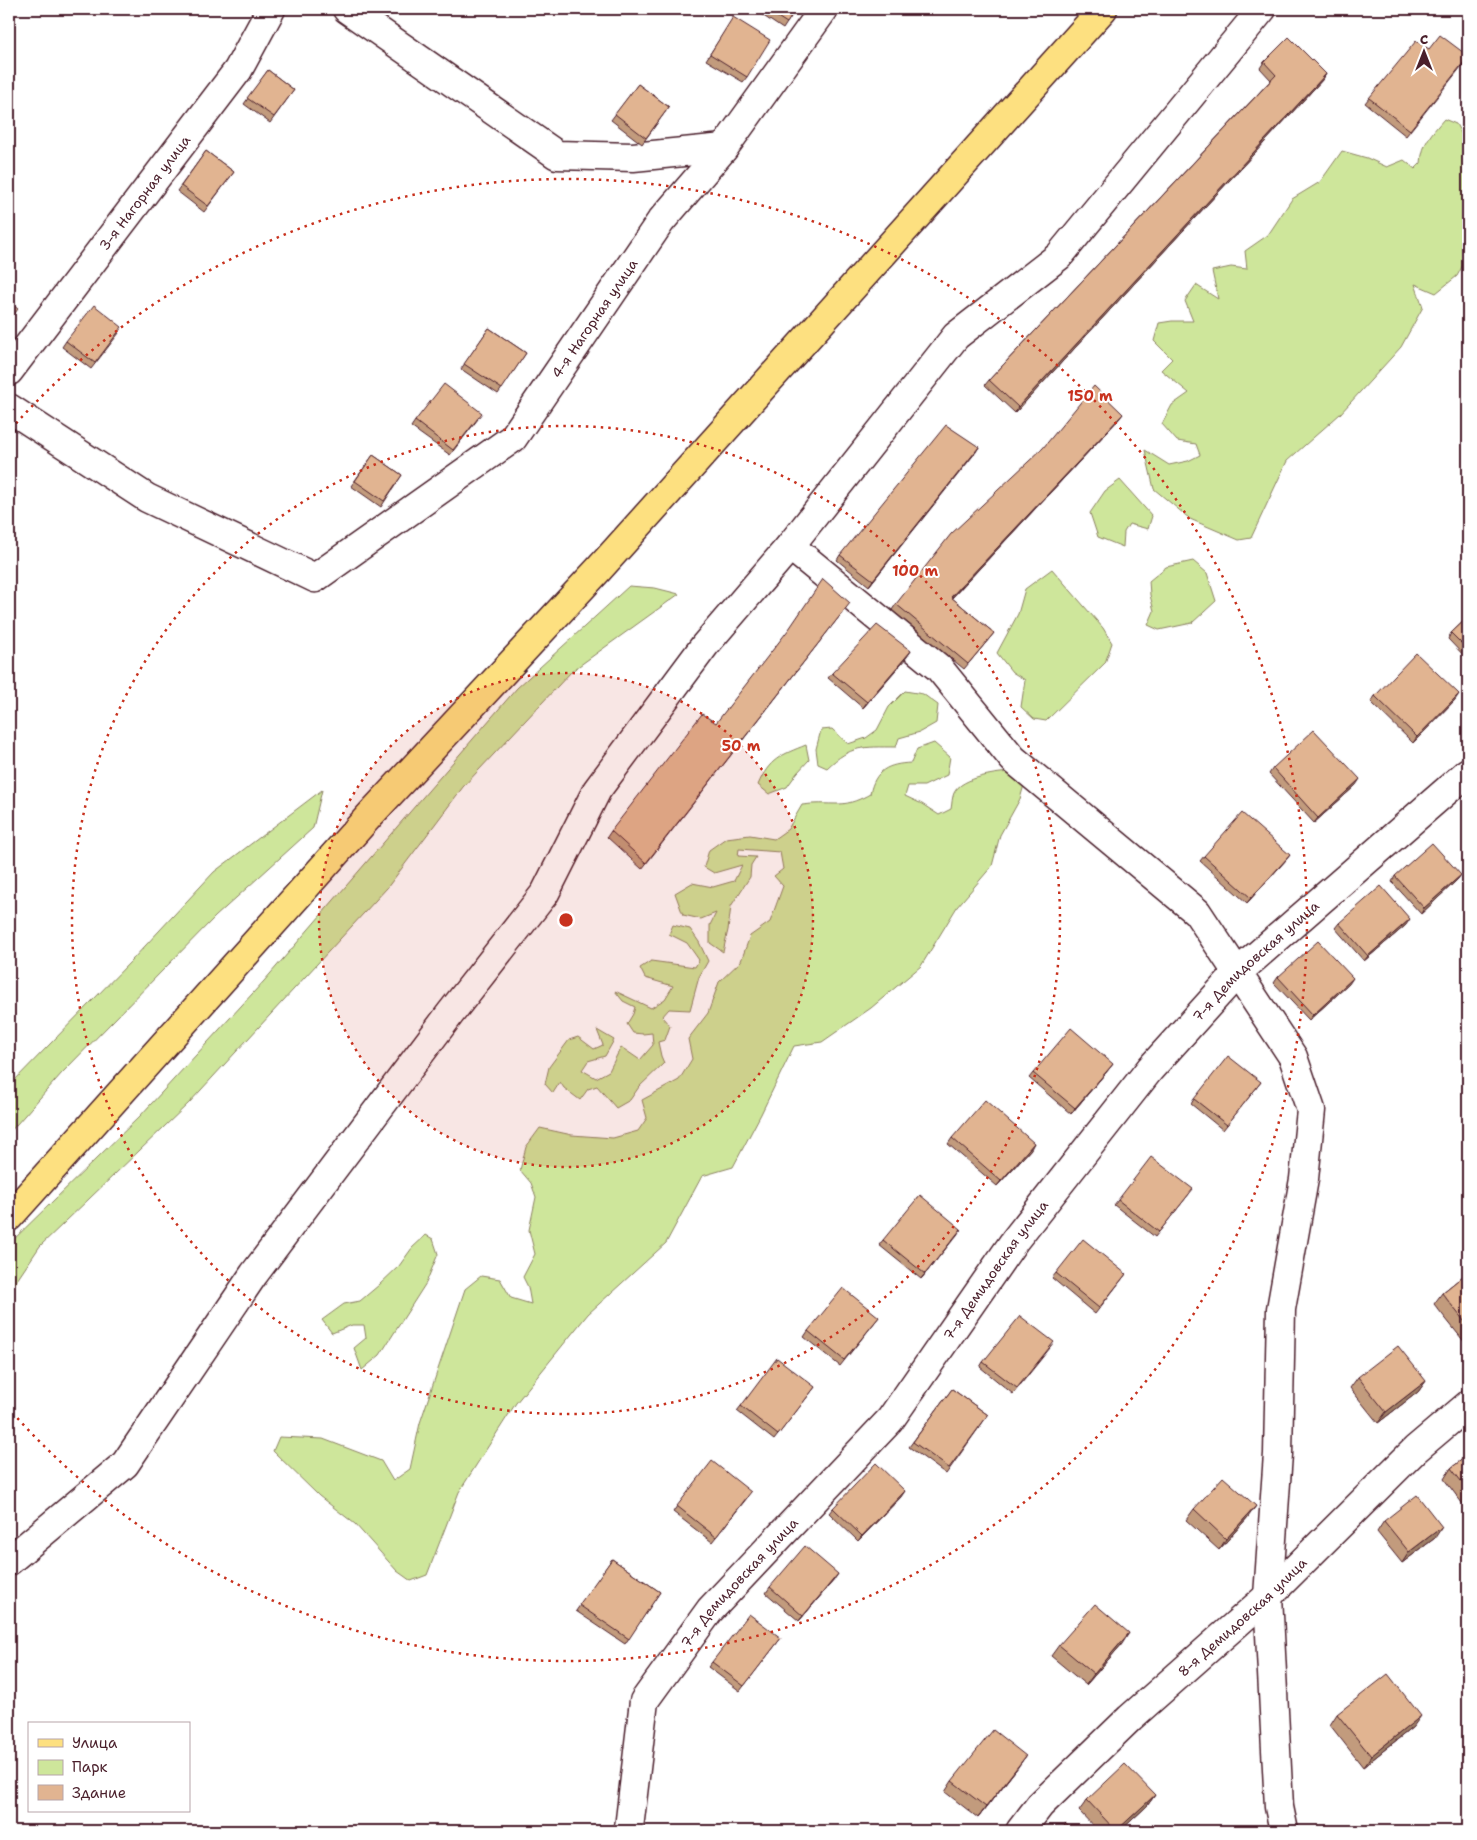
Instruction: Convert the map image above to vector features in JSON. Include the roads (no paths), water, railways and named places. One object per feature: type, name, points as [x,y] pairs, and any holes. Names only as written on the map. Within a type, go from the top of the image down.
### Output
[{"type":"main road","points":[[9,1217],[371,814],[600,569],[1103,9]]},
{"type":"street","name":"3-я Нагорная улица","points":[[9,371],[238,70],[271,9]]},
{"type":"street","points":[[347,9],[557,154],[633,157],[724,148]]},
{"type":"street","name":"4-я Нагорная улица","points":[[9,408],[147,498],[315,578],[512,438],[662,221],[724,148],[824,9]]},
{"type":"street","points":[[9,1561],[125,1464],[254,1274],[450,1014],[545,893],[597,790],[705,645],[790,546],[956,336],[1059,256],[1262,9]]},
{"type":"street","points":[[790,546],[939,668],[1013,758],[1197,912],[1293,1057],[1311,1110],[1304,1179],[1281,1309],[1278,1454],[1268,1596],[1279,1808],[1284,1831]]},
{"type":"street","name":"7-я Демидовская улица","points":[[627,1831],[629,1828],[644,1701],[710,1610],[890,1420],[1016,1240],[1150,1069],[1237,973],[1468,772]]},
{"type":"street","name":"8-я Демидовская улица","points":[[1020,1831],[1040,1805],[1130,1718],[1268,1596],[1416,1449],[1468,1405]]}]
